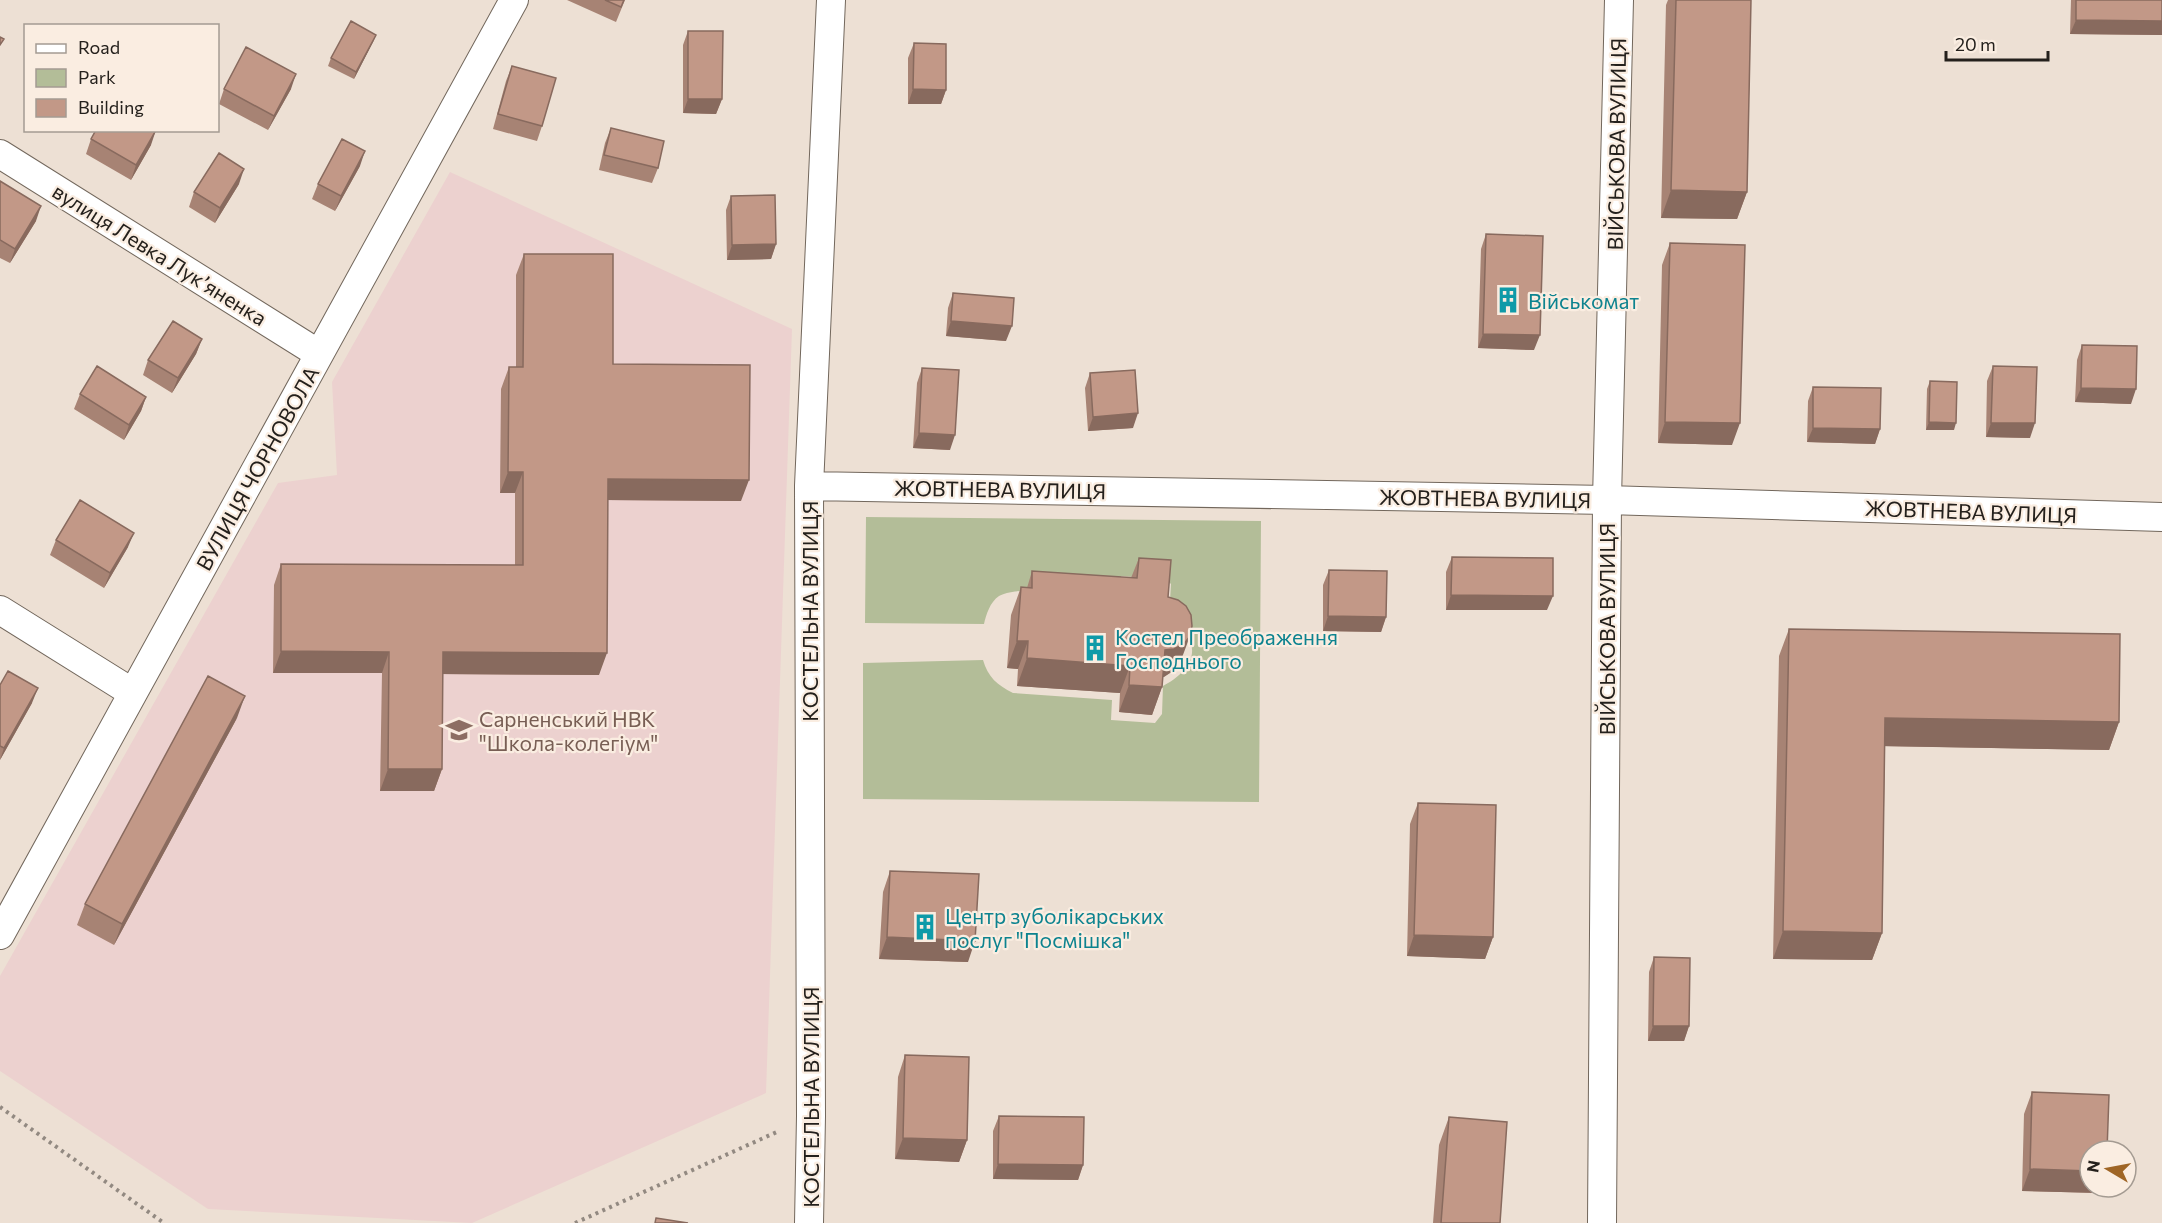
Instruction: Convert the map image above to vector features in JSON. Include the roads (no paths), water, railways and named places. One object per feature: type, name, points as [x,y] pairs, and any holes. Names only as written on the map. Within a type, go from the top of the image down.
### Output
[{"type":"street","name":"ВУЛИЦЯ ЧОРНОВОЛА","points":[[0,935],[514,0]]},
{"type":"street","name":"КОСТЕЛЬНА ВУЛИЦЯ","points":[[809,1223],[811,1116],[809,486],[831,0]]},
{"type":"street","name":"ВІЙСЬКОВА ВУЛИЦЯ","points":[[1602,1223],[1607,500],[1619,0]]},
{"type":"street","name":"вулиця Левка Лукʼяненка","points":[[0,154],[320,354]]},
{"type":"street","name":"ЖОВТНЕВА ВУЛИЦЯ","points":[[809,486],[1607,500],[2162,516]]},
{"type":"street","points":[[0,610],[133,693]]},
{"type":"place","name":"Військомат","points":[[1508,300]]},
{"type":"place","name":"Костел Преображення Господнього","points":[[1095,648]]},
{"type":"place","name":"Сарненський НВК \"Школа-колегіум\"","points":[[459,730]]},
{"type":"place","name":"Центр зуболікарських послуг \"Посмішка\"","points":[[925,927]]}]
